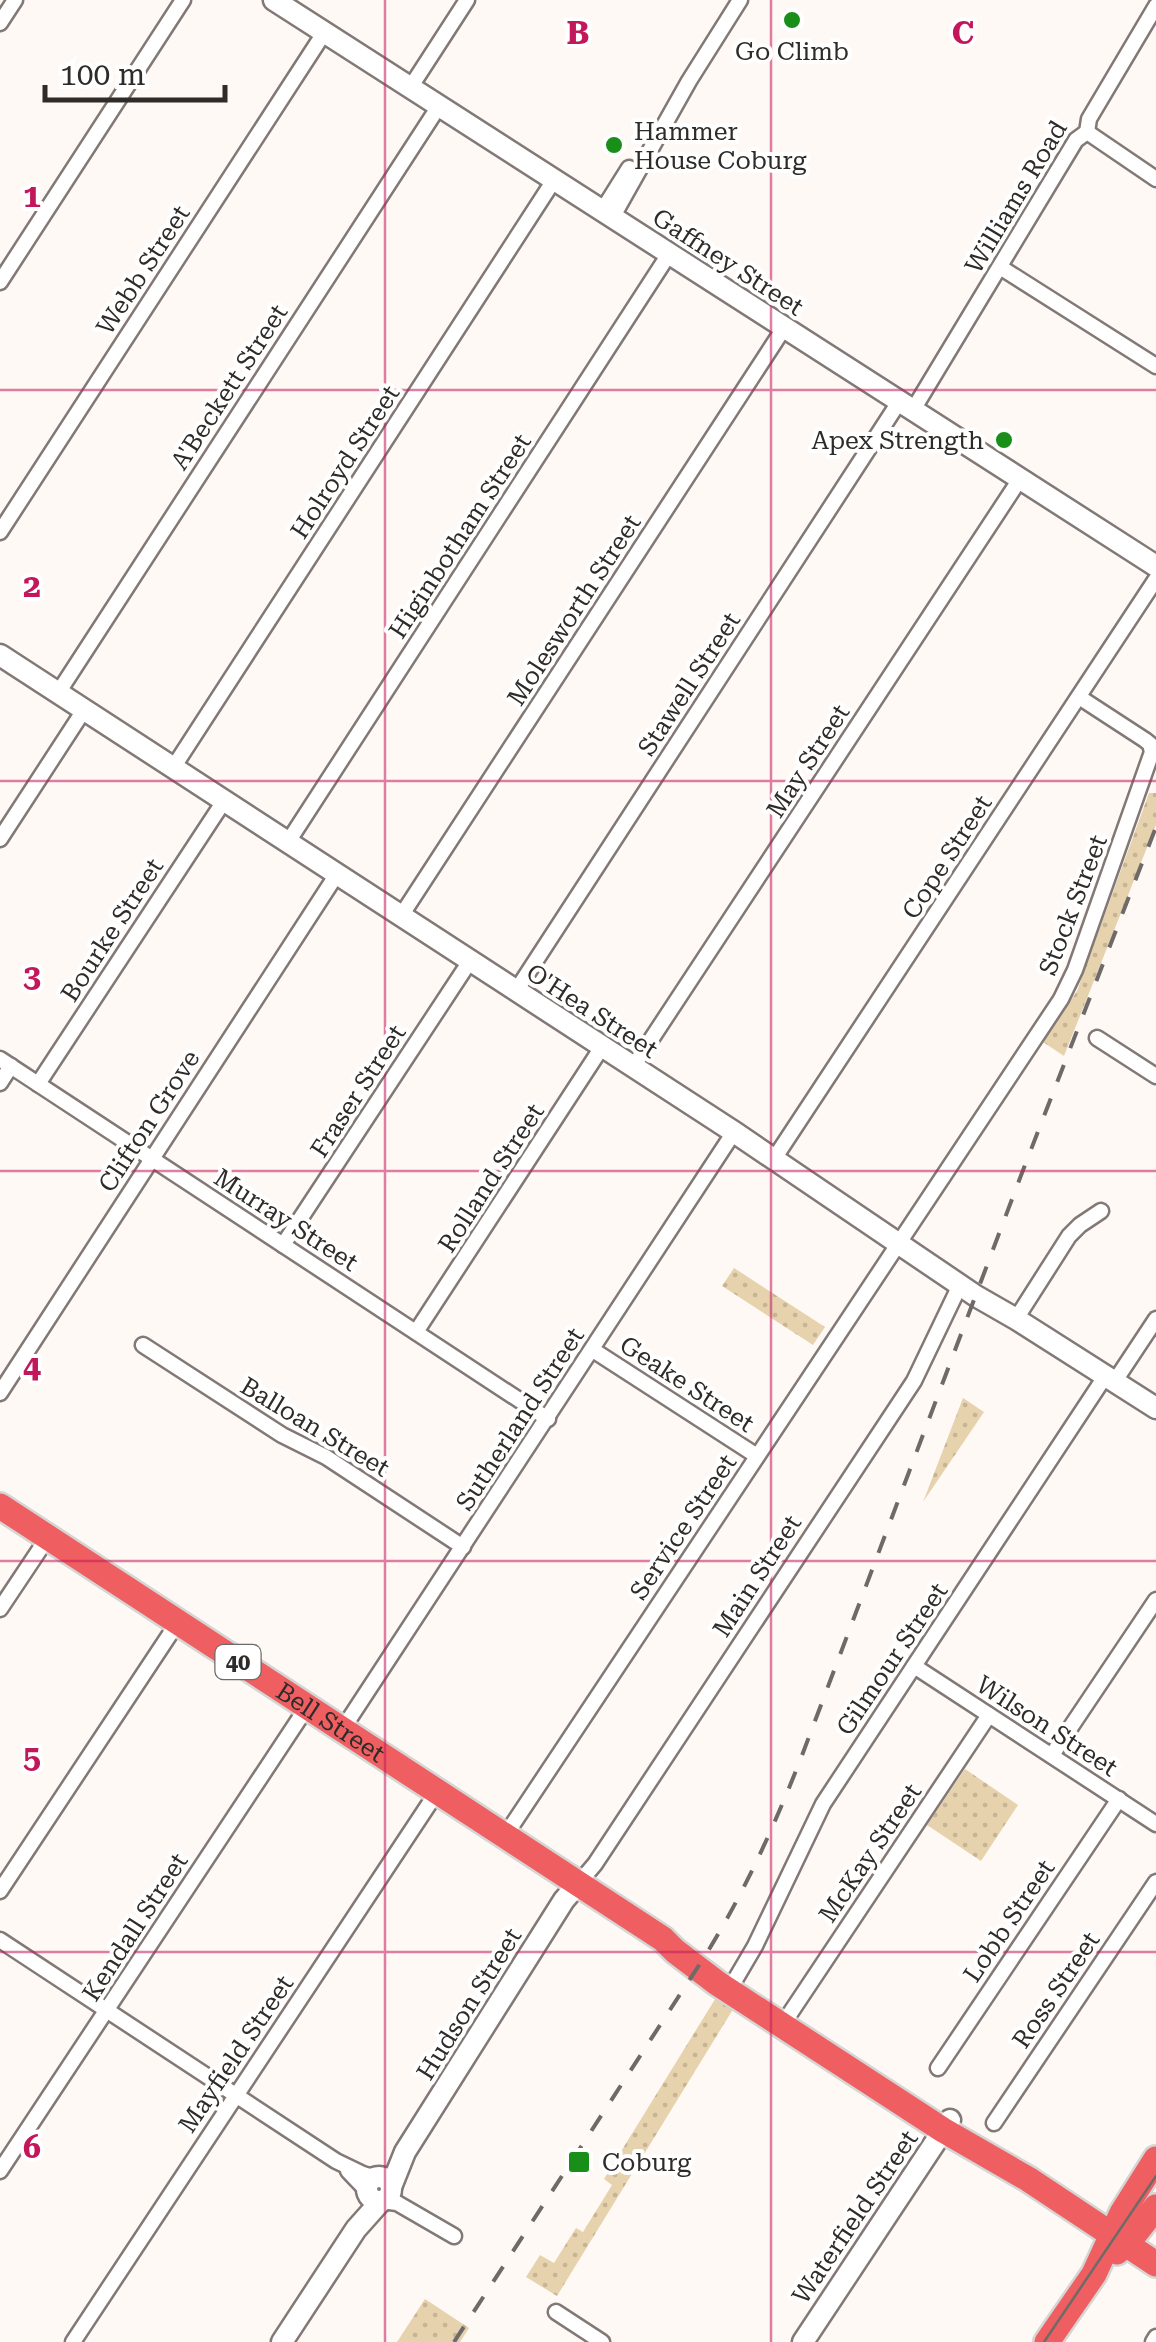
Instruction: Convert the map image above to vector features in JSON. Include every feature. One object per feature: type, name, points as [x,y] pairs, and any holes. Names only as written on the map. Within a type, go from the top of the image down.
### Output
[{"type":"highway","name":"Bell Street","points":[[0,1506],[662,1939],[692,1951],[790,2015],[1022,2176],[1129,2237],[1156,2264]]},
{"type":"highway","name":"Bell Street","points":[[662,1939],[717,1983],[946,2125]]},
{"type":"highway","points":[[1129,2237],[1156,2159]]},
{"type":"highway","points":[[1048,2342],[1094,2274],[1156,2207]]},
{"type":"street","points":[[0,23],[16,0]]},
{"type":"street","points":[[0,282],[184,0]]},
{"type":"street","name":"Gaffney Street","points":[[274,0],[1156,566]]},
{"type":"street","points":[[410,88],[467,0]]},
{"type":"street","points":[[607,215],[661,119],[740,0]]},
{"type":"street","name":"Williams Road","points":[[906,406],[1000,267],[1076,140],[1087,132],[1089,119],[1156,6]]},
{"type":"street","name":"Webb Street","points":[[0,532],[324,32]]},
{"type":"street","name":"A'Beckett Street","points":[[58,692],[438,106]]},
{"type":"street","points":[[1087,132],[1156,178]]},
{"type":"street","name":"Holroyd Street","points":[[173,768],[554,180]]},
{"type":"street","name":"Higinbotham Street","points":[[288,842],[669,254]]},
{"type":"street","points":[[1000,267],[1156,366]]},
{"type":"street","name":"Molesworth Street","points":[[402,916],[784,328]]},
{"type":"street","name":"Stawell Street","points":[[516,991],[906,406]]},
{"type":"street","name":"May Street","points":[[633,1067],[1020,479]]},
{"type":"street","name":"Cope Street","points":[[774,1159],[1156,580]]},
{"type":"street","name":"O'Hea Street","points":[[0,655],[734,1132],[960,1284],[1156,1408]]},
{"type":"street","name":"Stock Street","points":[[899,1243],[1069,985],[1151,758],[1150,744],[1079,697]]},
{"type":"street","points":[[0,839],[84,710]]},
{"type":"street","name":"Bourke Street","points":[[38,1084],[224,800]]},
{"type":"street","name":"Clifton Grove","points":[[0,1393],[337,874]]},
{"type":"street","name":"Fraser Street","points":[[284,1245],[470,961]]},
{"type":"street","points":[[1097,1038],[1156,1076]]},
{"type":"street","name":"Rolland Street","points":[[416,1332],[602,1048]]},
{"type":"street","points":[[0,1083],[5,1063]]},
{"type":"street","name":"Murray Street","points":[[5,1063],[548,1419]]},
{"type":"street","name":"Sutherland Street","points":[[342,1730],[734,1132]]},
{"type":"street","points":[[1016,1318],[1070,1236],[1101,1211]]},
{"type":"street","name":"Service Street","points":[[505,1836],[899,1243]]},
{"type":"street","name":"Main Street","points":[[578,1884],[595,1864],[914,1380],[960,1284]]},
{"type":"street","name":"Gilmour Street","points":[[736,1980],[822,1804],[1111,1378],[1156,1319]]},
{"type":"street","name":"Balloan Street","points":[[143,1345],[282,1436],[326,1456],[463,1547]]},
{"type":"street","name":"Geake Street","points":[[593,1350],[757,1456]]},
{"type":"street","points":[[0,1609],[48,1537]]},
{"type":"street","points":[[1052,1755],[1156,1600]]},
{"type":"street","points":[[0,1891],[178,1622]]},
{"type":"street","name":"Wilson Street","points":[[914,1666],[1156,1824]]},
{"type":"street","name":"Kendall Street","points":[[0,2170],[306,1707]]},
{"type":"street","name":"McKay Street","points":[[790,2015],[989,1715]]},
{"type":"street","name":"Mayfield Street","points":[[73,2342],[437,1792]]},
{"type":"street","name":"Lobb Street","points":[[938,2068],[1118,1800]]},
{"type":"street","name":"Ross Street","points":[[994,2123],[1156,1882]]},
{"type":"street","name":"Hudson Street","points":[[282,2342],[564,1900],[578,1884]]},
{"type":"street","points":[[0,1940],[454,2236]]},
{"type":"street","name":"Waterfield Street","points":[[803,2342],[946,2125]]},
{"type":"street","points":[[556,2312],[602,2342]]},
{"type":"shaded area","points":[[1149,793],[1156,793],[1156,825],[1064,1056],[1043,1042],[1077,991]]},
{"type":"shaded area","points":[[734,1268],[825,1327],[813,1345],[722,1286]]},
{"type":"shaded area","points":[[963,1398],[984,1412],[923,1502]]},
{"type":"shaded area","points":[[965,1769],[1018,1805],[981,1861],[927,1825]]},
{"type":"shaded area","points":[[717,1996],[735,2006],[557,2296],[526,2277],[540,2255],[554,2263],[576,2228],[583,2232],[612,2185],[604,2179]]},
{"type":"shaded area","points":[[425,2299],[469,2328],[460,2342],[397,2342]]},
{"type":"tram line","points":[[1044,2342],[1156,2176]]},
{"type":"railway","points":[[454,2342],[705,1956],[769,1834],[1156,827]]},
{"type":"place","name":"Go Climb","points":[[792,20]]},
{"type":"place","name":"Hammer House Coburg","points":[[614,145]]},
{"type":"place","name":"Apex Strength","points":[[1004,440]]},
{"type":"place","name":"Coburg","points":[[579,2162]]}]
